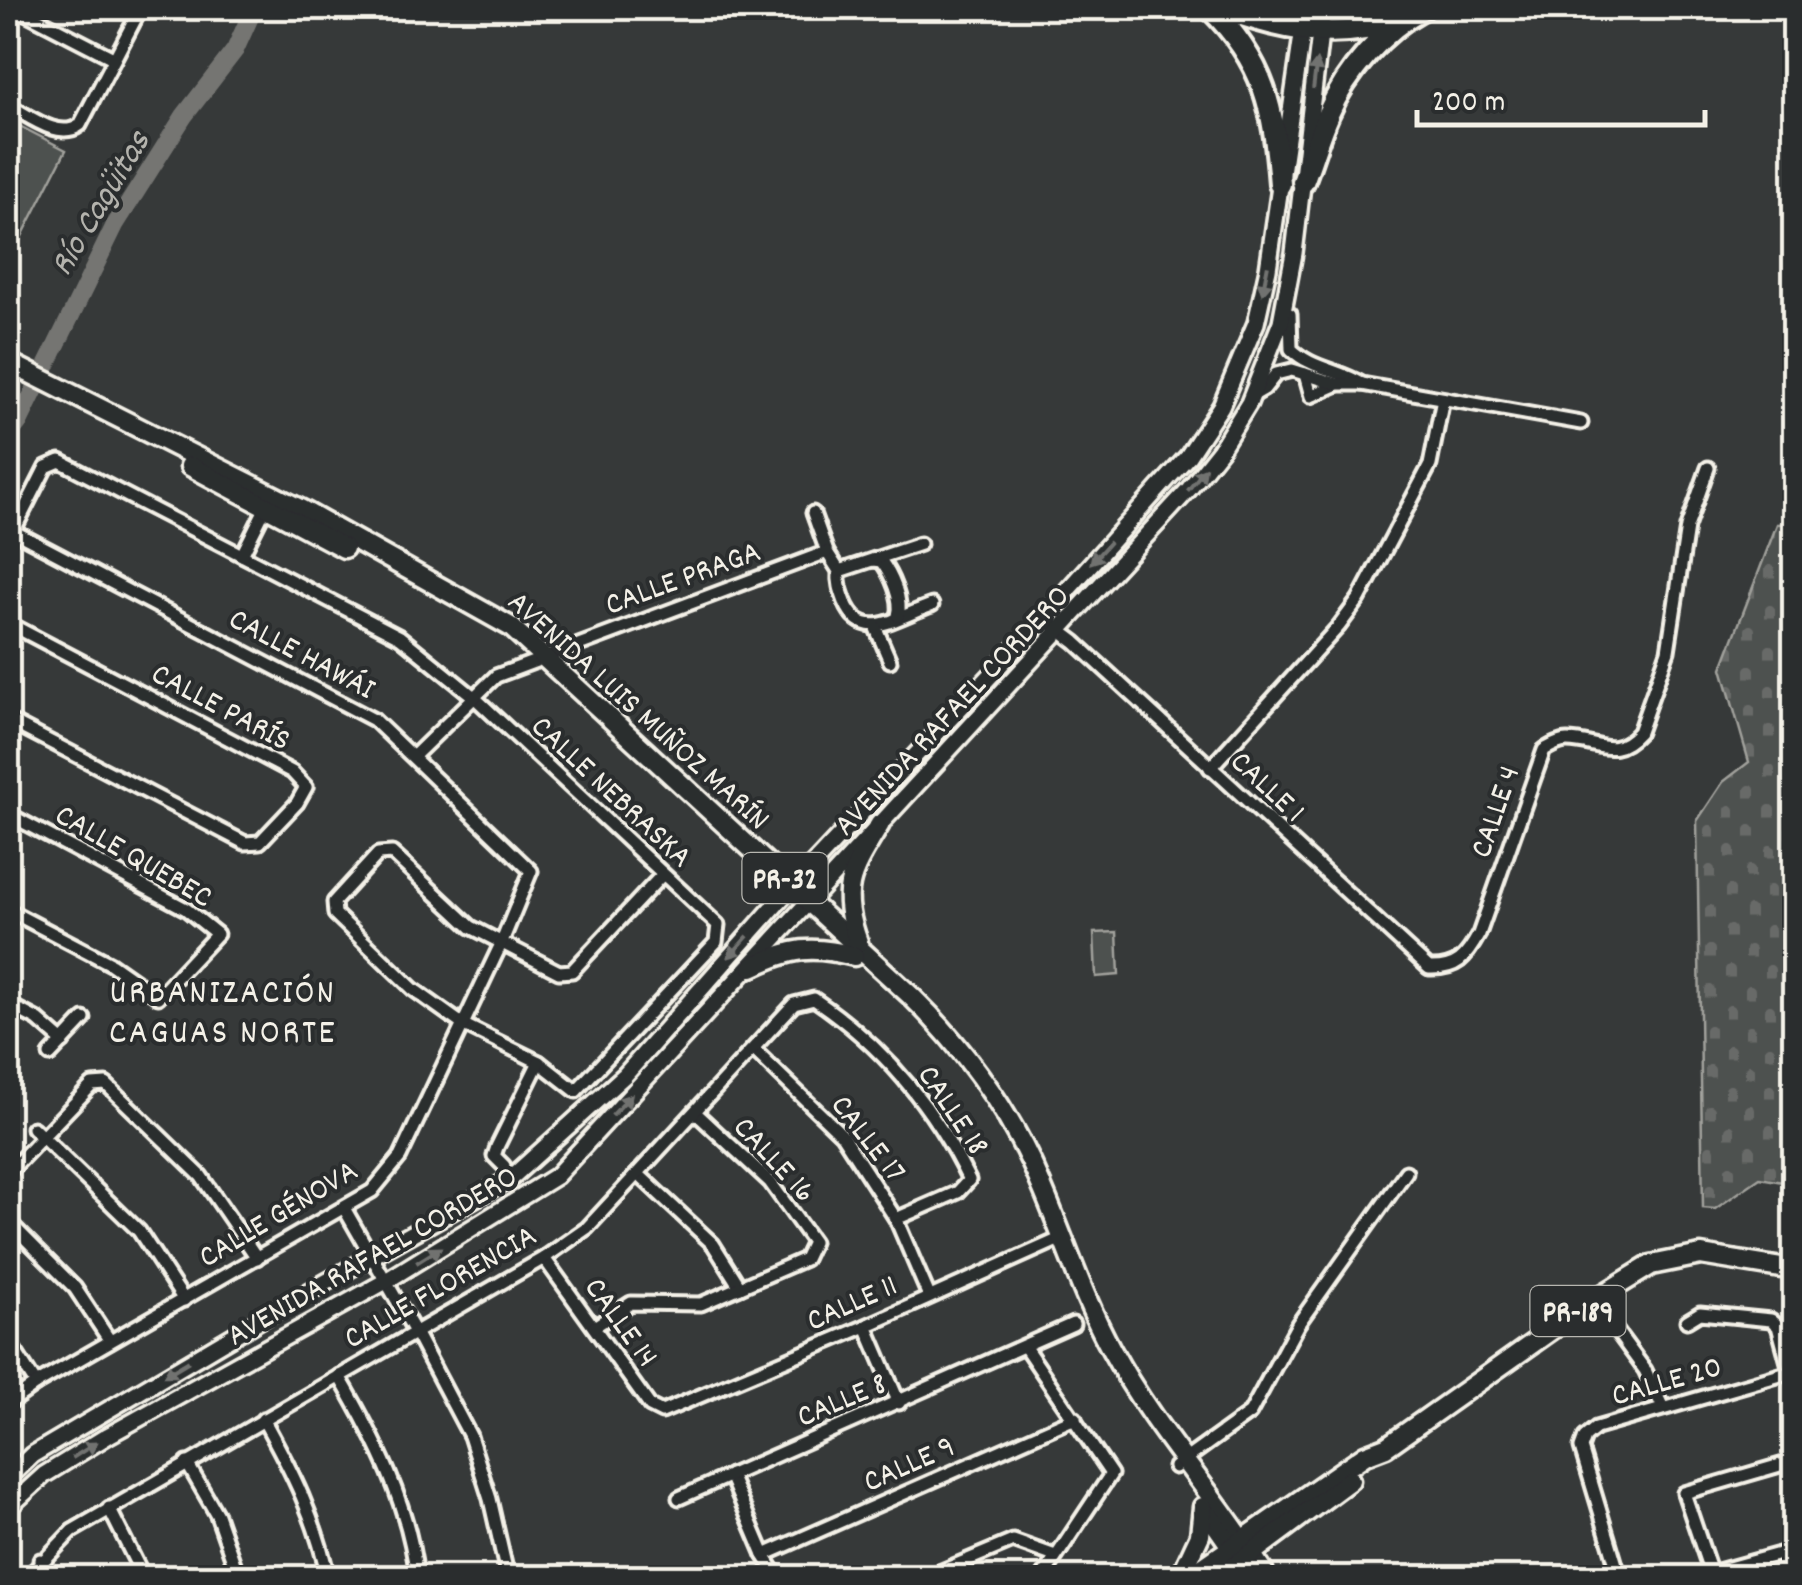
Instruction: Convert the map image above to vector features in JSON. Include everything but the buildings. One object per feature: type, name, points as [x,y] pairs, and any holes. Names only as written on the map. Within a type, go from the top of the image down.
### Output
[{"type":"highway","points":[[1210,8],[1242,44],[1268,94],[1280,184]]},
{"type":"highway","points":[[1222,8],[1311,31],[1364,31],[1413,13]]},
{"type":"highway","points":[[1302,182],[1336,98],[1370,52],[1413,13]]},
{"type":"main road","name":"AVENIDA RAFAEL CORDERO","points":[[8,1508],[44,1475],[109,1435],[386,1281],[556,1176],[1188,489],[1220,450],[1252,396],[1281,322],[1302,182],[1311,31],[1306,8]]},
{"type":"main road","name":"AVENIDA RAFAEL CORDERO","points":[[8,1478],[32,1455],[511,1178],[625,1075],[790,889],[1188,456],[1222,406],[1256,324],[1311,31],[1323,8]]},
{"type":"main road","name":"AVENIDA LUIS MUÑOZ MARÍN","points":[[8,362],[270,500],[481,620],[538,658],[857,952],[980,1091],[1010,1141],[1057,1240],[1109,1368],[1179,1465],[1224,1518],[1245,1559]]},
{"type":"main road","name":"AVENIDA LUIS MUÑOZ MARÍN","points":[[8,372],[78,402]]},
{"type":"main road","points":[[752,966],[774,956],[814,948],[857,952],[846,890],[852,869],[880,824]]},
{"type":"main road","name":"PR-189","points":[[1218,1578],[1245,1559],[1279,1524],[1373,1464],[1386,1447],[1594,1300],[1651,1265],[1700,1256],[1794,1270]]},
{"type":"main road","name":"AVENIDA LUIS MUÑOZ MARÍN","points":[[1179,1465],[1202,1506],[1245,1559],[1267,1578]]},
{"type":"main road","points":[[1180,1578],[1200,1535],[1202,1506]]},
{"type":"main road","points":[[1224,1518],[1245,1526],[1279,1524],[1269,1551],[1267,1578]]},
{"type":"main road","points":[[1227,1578],[1245,1559]]},
{"type":"main road","name":"PR-189","points":[[1188,1578],[1245,1559]]},
{"type":"street","points":[[16,8],[113,58]]},
{"type":"street","points":[[8,104],[61,132],[71,132],[80,125],[141,8]]},
{"type":"street","points":[[1288,293],[1291,349],[1312,364],[1346,374],[1362,384]]},
{"type":"street","points":[[1252,396],[1276,374],[1292,370],[1337,384],[1362,384],[1581,423]]},
{"type":"street","points":[[1304,374],[1311,396],[1337,384]]},
{"type":"street","points":[[1210,768],[1359,599],[1430,465],[1443,398]]},
{"type":"street","name":"CALLE NEBRASKA","points":[[10,536],[46,467],[60,461],[400,637],[474,697],[718,926],[716,942],[576,1091],[539,1062]]},
{"type":"street","name":"CALLE 4","points":[[1464,960],[1479,934],[1544,750],[1564,740],[1612,750],[1629,743],[1639,732],[1668,651],[1687,528],[1708,468]]},
{"type":"street","points":[[242,555],[270,500]]},
{"type":"street","points":[[813,513],[826,552],[839,572],[838,584],[852,618],[860,625],[875,626],[932,604]]},
{"type":"street","name":"CALLE HAWÁI","points":[[10,536],[374,720],[531,871]]},
{"type":"street","points":[[839,572],[920,544]]},
{"type":"street","name":"CALLE PRAGA","points":[[414,756],[496,676],[826,552]]},
{"type":"street","points":[[873,560],[882,561],[887,569],[901,607],[898,616]]},
{"type":"street","name":"CALLE 1","points":[[1042,617],[1428,968],[1447,969],[1464,960]]},
{"type":"street","name":"CALLE PARÍS","points":[[8,624],[292,772],[306,786],[297,803],[260,842],[244,842],[8,720]]},
{"type":"street","points":[[875,626],[890,661]]},
{"type":"street","name":"CALLE QUEBEC","points":[[8,814],[186,908],[217,934],[158,997],[110,964],[8,910]]},
{"type":"street","points":[[504,1166],[494,1156],[497,1147],[539,1062],[462,1024],[413,990],[335,914],[334,902],[378,854],[392,853],[471,927],[559,972],[572,972],[662,874]]},
{"type":"street","name":"CALLE GÉNOVA","points":[[8,1404],[36,1384],[372,1191],[400,1157],[501,944],[531,871]]},
{"type":"street","name":"CALLE FLORENCIA","points":[[27,1578],[40,1560],[72,1531],[544,1258],[587,1228],[794,1004],[814,1000],[834,1013]]},
{"type":"street","points":[[8,1004],[38,1020],[63,1042]]},
{"type":"street","name":"CALLE 18","points":[[834,1013],[905,1078],[950,1141],[969,1180],[958,1192],[896,1219]]},
{"type":"street","points":[[50,1054],[84,1020]]},
{"type":"street","name":"CALLE 17","points":[[754,1050],[842,1135],[896,1219],[930,1296]]},
{"type":"street","points":[[8,1173],[37,1133],[92,1085],[106,1084],[201,1176],[257,1258]]},
{"type":"street","name":"CALLE 16","points":[[696,1113],[770,1182],[813,1242],[805,1259],[740,1287]]},
{"type":"street","points":[[37,1133],[138,1231],[184,1300]]},
{"type":"street","points":[[1179,1465],[1250,1413],[1298,1324],[1406,1172]]},
{"type":"street","points":[[594,1327],[631,1302],[701,1304],[740,1287],[713,1244],[638,1174]]},
{"type":"street","points":[[344,1208],[470,1436],[490,1499],[508,1578]]},
{"type":"street","points":[[8,1221],[75,1288],[110,1341]]},
{"type":"street","name":"CALLE 11","points":[[662,1412],[1057,1240]]},
{"type":"street","name":"CALLE 14","points":[[544,1258],[650,1406],[662,1412]]},
{"type":"street","points":[[1594,1300],[1645,1370],[1663,1408]]},
{"type":"street","points":[[1687,1322],[1700,1313],[1771,1320],[1778,1326],[1793,1378]]},
{"type":"street","name":"CALLE 8","points":[[679,1498],[1073,1324]]},
{"type":"street","points":[[866,1326],[899,1403]]},
{"type":"street","points":[[8,1340],[36,1384]]},
{"type":"street","points":[[1025,1347],[1111,1474],[1042,1578]]},
{"type":"street","points":[[339,1376],[373,1435],[398,1493],[417,1578]]},
{"type":"street","name":"CALLE 20","points":[[1620,1578],[1581,1448],[1585,1437],[1596,1428],[1663,1408],[1793,1378]]},
{"type":"street","name":"CALLE 9","points":[[764,1556],[1074,1418]]},
{"type":"street","points":[[263,1419],[298,1482],[320,1538],[328,1578]]},
{"type":"street","points":[[1794,1460],[1684,1492],[1712,1573],[1794,1550]]},
{"type":"street","points":[[187,1463],[217,1515],[239,1578]]},
{"type":"street","points":[[730,1475],[764,1556],[778,1578]]},
{"type":"street","points":[[109,1508],[144,1578]]},
{"type":"street","points":[[924,1578],[949,1572],[1013,1541],[1055,1556]]},
{"type":"street","points":[[40,1560],[50,1578]]},
{"type":"green space","points":[[8,120],[66,150],[11,258],[8,256]]},
{"type":"green space","points":[[1794,523],[1794,1184],[1760,1178],[1715,1209],[1703,1208],[1697,821],[1723,782],[1749,762],[1722,668],[1777,524]]},
{"type":"green space","points":[[1117,932],[1119,975],[1096,977],[1094,933]]},
{"type":"waterway","name":"Río Cagüitas","points":[[8,436],[19,422],[115,225],[184,116],[235,50],[254,8]]},
{"type":"district","name":"URBANIZACIÓN CAGUAS NORTE","points":[[223,1010]]}]
